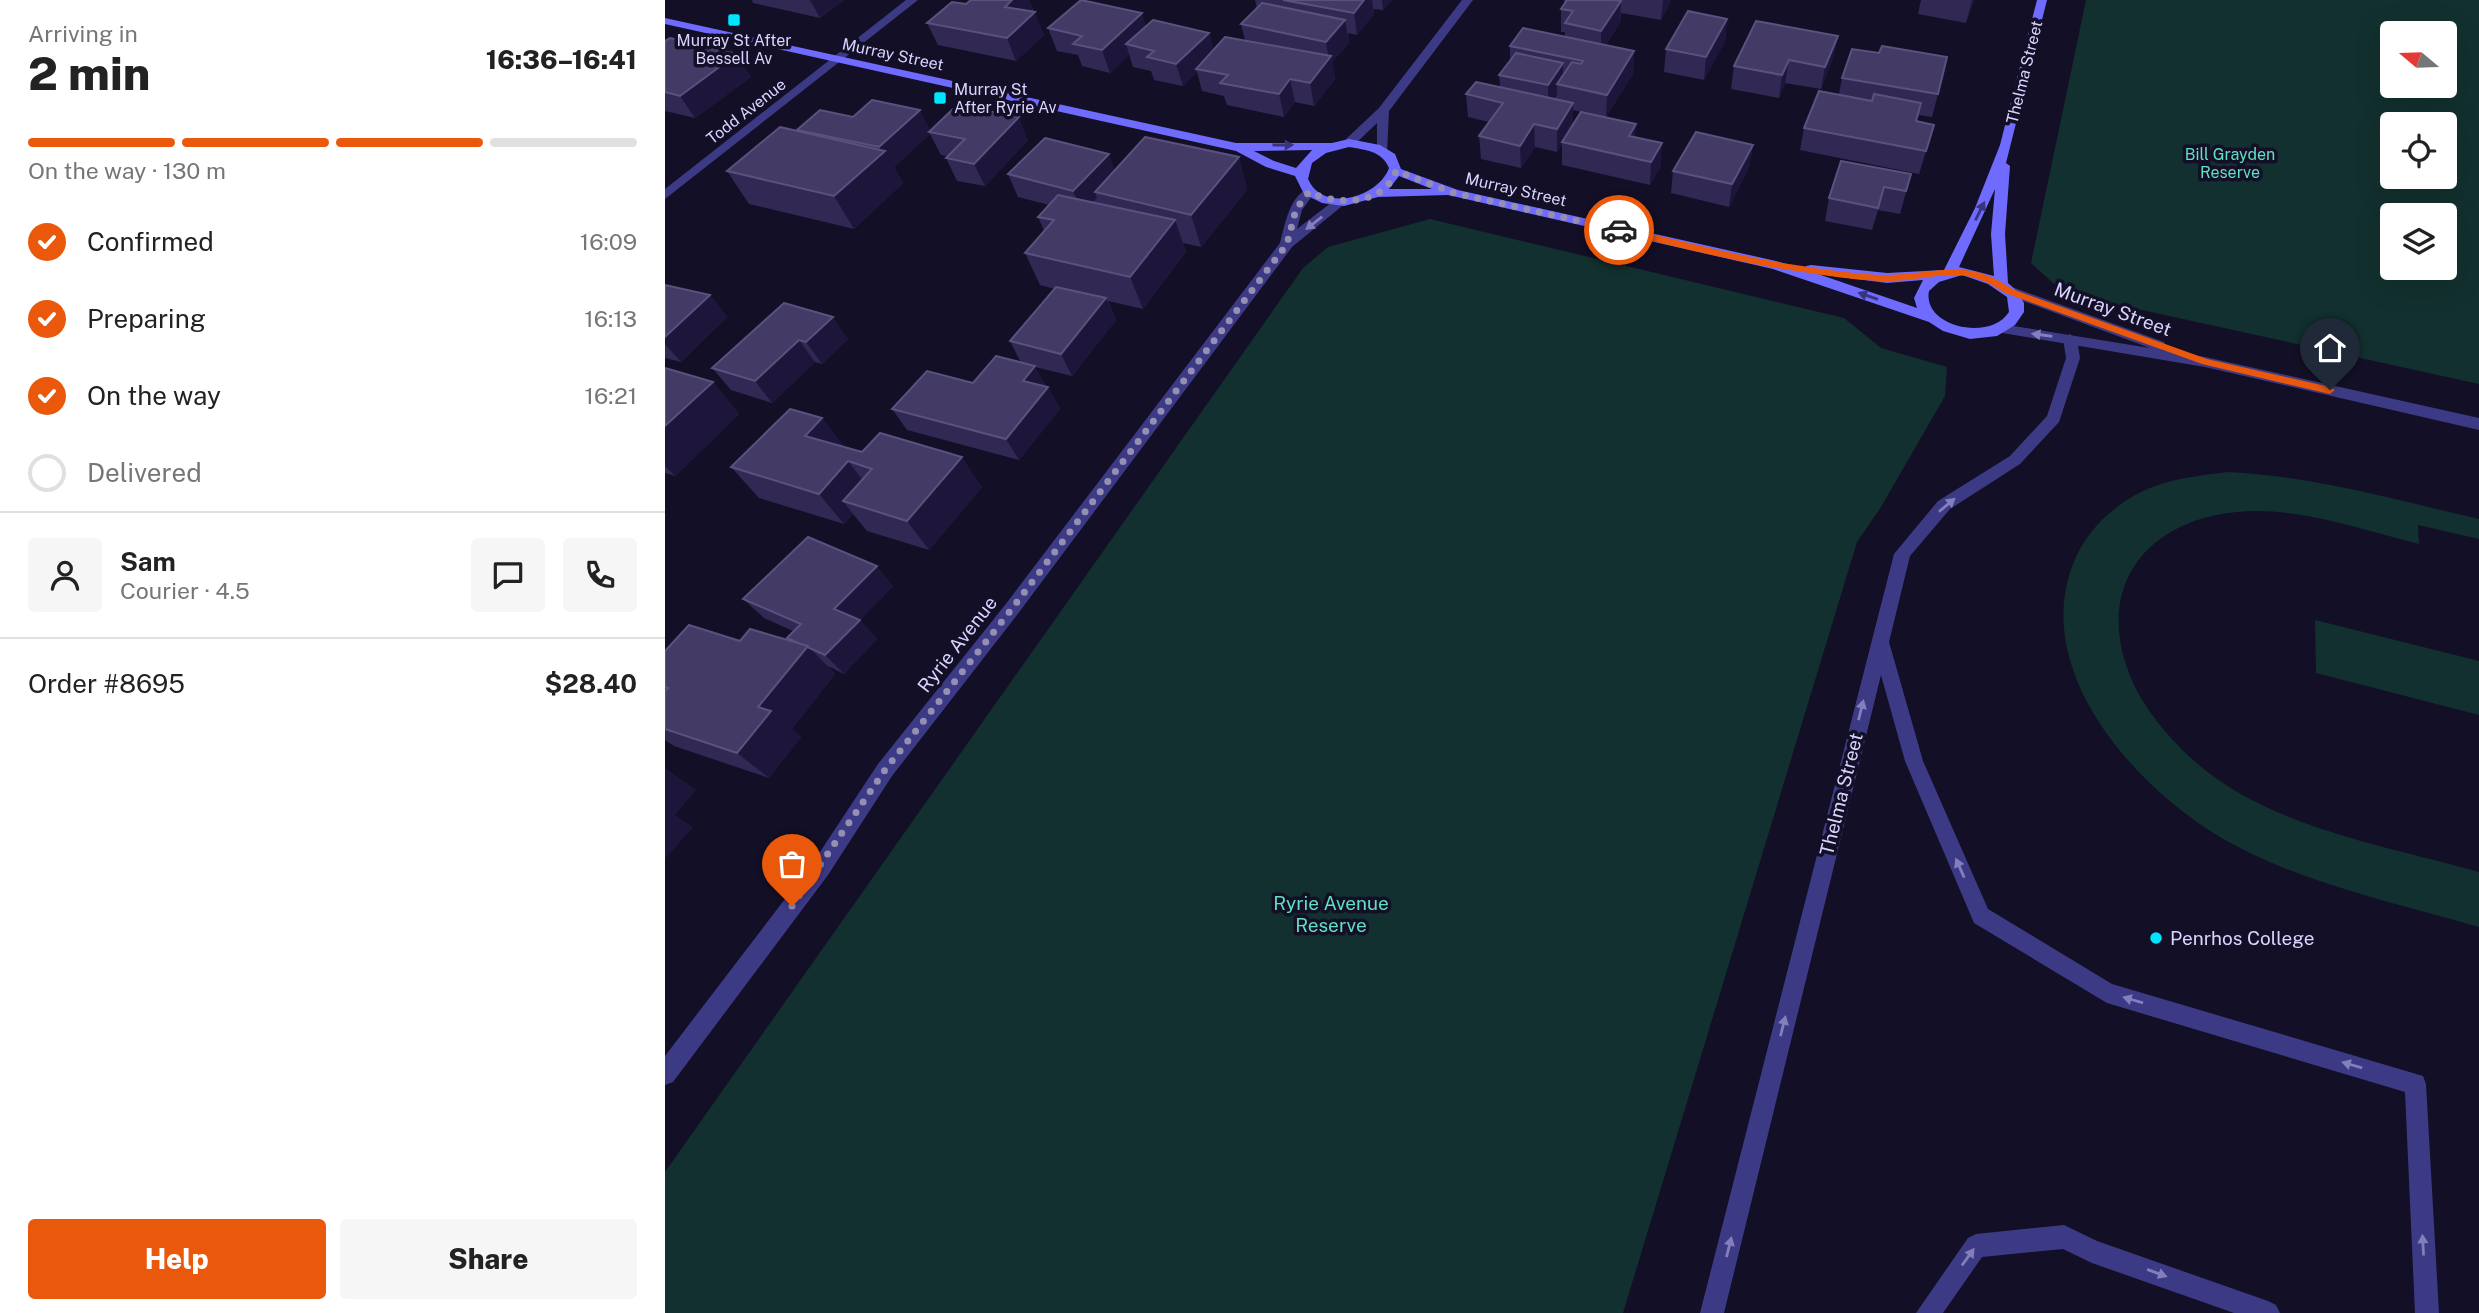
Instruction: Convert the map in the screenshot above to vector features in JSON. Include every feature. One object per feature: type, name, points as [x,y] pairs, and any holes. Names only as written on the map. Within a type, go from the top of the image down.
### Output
[{"type":"main road","name":"Thelma Street","points":[[1944,274],[1982,208],[2006,145],[2042,0]]},
{"type":"main road","name":"Murray Street","points":[[665,21],[1236,147],[1331,146]]},
{"type":"main road","points":[[1367,144],[1383,150],[1393,159],[1396,171],[1391,183],[1379,193],[1341,202],[1323,199],[1309,192],[1302,184],[1300,173],[1304,163],[1315,153],[1331,146],[1367,144]]},
{"type":"main road","name":"Thelma Street","points":[[2005,287],[1998,234],[2006,145]]},
{"type":"main road","name":"Murray Street","points":[[1236,147],[1270,164],[1300,173]]},
{"type":"main road","name":"Murray Street","points":[[1396,171],[1454,193],[1776,265],[1887,278],[1944,274]]},
{"type":"main road","name":"Murray Street","points":[[1379,193],[1454,193]]},
{"type":"main road","name":"Murray Street","points":[[1776,265],[1933,318]]},
{"type":"main road","points":[[1976,273],[2005,287],[2015,301],[2011,322],[2001,329],[1981,333],[1958,331],[1933,318],[1921,299],[1929,281],[1944,274],[1976,273]]},
{"type":"street","name":"Todd Avenue","points":[[665,195],[913,0]]},
{"type":"street","points":[[1349,143],[1383,111],[1468,0]]},
{"type":"street","points":[[1383,111],[1383,150]]},
{"type":"street","name":"Ryrie Avenue","points":[[1287,244],[1296,209],[1309,192]]},
{"type":"street","name":"Ryrie Avenue","points":[[665,1074],[821,868],[885,770],[1011,610],[1287,244],[1341,202]]},
{"type":"street","name":"Murray Street","points":[[2005,287],[2206,362]]},
{"type":"street","name":"Murray Street","points":[[2001,329],[2206,362],[2479,424]]},
{"type":"street","name":"Thelma Street","points":[[1712,1313],[1902,554],[1944,505],[2015,460],[2054,418],[2073,358],[2070,339]]},
{"type":"street","points":[[1879,638],[1913,761],[1981,916],[2107,993],[2415,1084],[2427,1313]]},
{"type":"street","points":[[1928,1313],[1976,1246],[2064,1237],[2092,1251],[2268,1313]]},
{"type":"green space","name":"Bill Grayden Reserve","points":[[2086,0],[2479,0],[2479,384],[2064,293],[2031,263]]},
{"type":"green space","name":"Ryrie Avenue Reserve","points":[[1430,219],[1844,318],[1881,348],[1947,367],[1945,396],[1881,507],[1857,542],[1623,1313],[665,1313],[665,1172],[1303,268],[1328,247]]},
{"type":"green space","points":[[2228,472],[2291,478],[2479,519],[2479,539],[2418,525],[2419,544],[2330,520],[2283,512],[2237,512],[2205,518],[2178,528],[2155,543],[2137,562],[2125,585],[2119,612],[2120,641],[2129,673],[2141,699],[2158,723],[2199,765],[2229,787],[2296,820],[2369,843],[2479,872],[2479,927],[2343,889],[2245,851],[2183,812],[2152,785],[2122,754],[2097,719],[2078,682],[2066,644],[2064,604],[2073,564],[2079,551],[2105,517],[2141,492],[2173,481]]},
{"type":"green space","points":[[2315,620],[2479,661],[2479,715],[2316,673]]},
{"type":"building","points":[[971,0],[1012,0],[1005,7],[1035,12],[1007,38],[927,23],[952,2],[966,4]]},
{"type":"building","points":[[1081,0],[1142,13],[1102,50],[1073,44],[1082,36],[1048,28]]},
{"type":"building","points":[[1283,0],[1364,0],[1354,13]]},
{"type":"building","points":[[1567,0],[1621,1],[1601,31],[1565,23],[1573,11],[1561,9]]},
{"type":"building","points":[[1262,3],[1345,20],[1326,42],[1241,24]]},
{"type":"building","points":[[1688,11],[1727,19],[1706,57],[1666,49]]},
{"type":"building","points":[[1153,20],[1209,33],[1176,64],[1147,57],[1154,51],[1126,44]]},
{"type":"building","points":[[1756,21],[1838,36],[1825,67],[1789,60],[1782,75],[1734,66]]},
{"type":"building","points":[[1523,28],[1634,51],[1607,95],[1557,84],[1572,62],[1581,64],[1583,61],[1510,46]]},
{"type":"building","points":[[1225,37],[1331,56],[1310,83],[1290,79],[1279,94],[1220,83],[1228,75],[1196,69]]},
{"type":"building","points":[[670,38],[737,54],[680,96],[665,92],[665,41]]},
{"type":"building","points":[[1882,46],[1947,57],[1938,94],[1842,78],[1852,49],[1879,53]]},
{"type":"building","points":[[1516,53],[1563,63],[1548,85],[1499,75]]},
{"type":"building","points":[[1476,82],[1573,103],[1557,129],[1534,124],[1520,146],[1479,136],[1503,103],[1466,94]]},
{"type":"building","points":[[1819,91],[1872,101],[1874,94],[1921,103],[1916,121],[1934,125],[1926,151],[1804,128]]},
{"type":"building","points":[[872,100],[920,110],[879,147],[797,130],[820,110],[853,117]]},
{"type":"building","points":[[957,105],[1019,117],[974,164],[946,158],[965,139],[929,132]]},
{"type":"building","points":[[1581,112],[1636,124],[1629,136],[1662,143],[1651,162],[1562,142]]},
{"type":"building","points":[[780,127],[885,151],[834,196],[727,171]]},
{"type":"building","points":[[1696,132],[1753,145],[1732,184],[1673,171]]},
{"type":"building","points":[[1145,137],[1239,157],[1191,215],[1095,192]]},
{"type":"building","points":[[1045,138],[1109,154],[1073,191],[1008,174]]},
{"type":"building","points":[[1841,161],[1911,174],[1906,191],[1884,187],[1878,208],[1829,198]]},
{"type":"building","points":[[1058,195],[1175,220],[1130,277],[1025,253],[1054,220],[1038,217]]},
{"type":"building","points":[[665,285],[710,295],[665,337]]},
{"type":"building","points":[[1056,287],[1106,298],[1061,354],[1010,341]]},
{"type":"building","points":[[784,303],[833,317],[806,342],[799,340],[755,381],[712,368]]},
{"type":"building","points":[[996,356],[1035,366],[1023,381],[1048,387],[1006,439],[892,409],[927,371],[973,383]]},
{"type":"building","points":[[665,368],[713,382],[665,426]]},
{"type":"building","points":[[790,409],[822,418],[805,436],[862,452],[880,433],[962,457],[907,521],[843,501],[872,469],[848,461],[819,494],[731,467]]},
{"type":"building","points":[[808,537],[877,566],[834,609],[860,620],[825,655],[787,638],[801,624],[743,599]]},
{"type":"building","points":[[689,625],[740,641],[750,629],[808,646],[758,707],[771,711],[737,753],[665,729],[665,691],[668,688],[665,687],[665,651]]},
{"type":"way so far","points":[[792,906],[821,868],[885,770],[1011,610],[1287,244],[1296,209],[1309,192],[1323,199],[1341,202],[1361,199],[1379,193],[1391,183],[1396,171],[1454,193],[1619,230]]},
{"type":"place","name":"Murray St After Bessell Av","points":[[734,20]]},
{"type":"place","name":"Murray St After Ryrie Av","points":[[940,98]]},
{"type":"place","name":"Penrhos College","points":[[2156,938]]},
{"type":"route","points":[[1619,230],[1776,265],[1887,278],[1962,271],[1976,273],[1989,277],[2009,291],[2206,362],[2330,390]]}]
